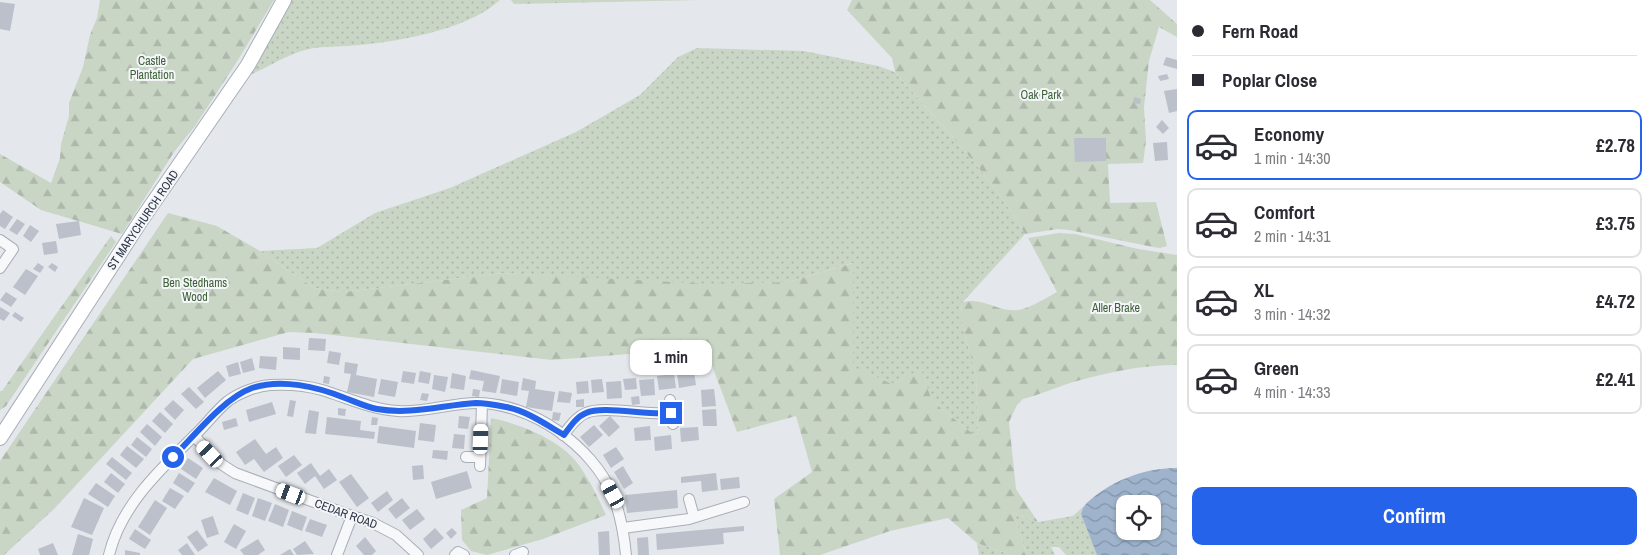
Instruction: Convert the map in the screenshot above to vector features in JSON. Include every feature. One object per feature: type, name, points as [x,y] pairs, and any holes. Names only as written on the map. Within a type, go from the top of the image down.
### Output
[{"type":"street","name":"ST MARYCHURCH ROAD","points":[[2,434],[142,220],[248,66],[284,0]]},
{"type":"street","points":[[0,240],[13,249],[0,268]]},
{"type":"street","points":[[109,555],[118,528],[131,506],[162,467],[228,401],[252,388],[268,385],[292,385],[320,389],[368,407],[400,411],[482,404],[508,408],[535,417],[564,435],[588,456],[602,475],[613,494],[621,517],[626,555]]},
{"type":"street","points":[[670,400],[673,424]]},
{"type":"street","points":[[466,457],[480,462],[482,404]]},
{"type":"street","points":[[564,435],[578,418],[595,410],[658,415],[671,413]]},
{"type":"street","name":"CEDAR ROAD","points":[[194,436],[220,464],[235,473],[373,523],[396,535],[418,555]]},
{"type":"street","points":[[689,499],[694,517]]},
{"type":"street","points":[[623,528],[694,517],[744,502]]},
{"type":"street","points":[[337,555],[352,516]]},
{"type":"street","points":[[455,555],[458,552],[464,555]]},
{"type":"green space","name":"Castle Plantation","points":[[100,0],[274,0],[238,60],[195,126],[174,152],[122,234],[41,210],[0,182],[0,154],[51,183],[60,158],[61,144],[69,116],[69,103],[83,67],[90,35],[97,18]]},
{"type":"green space","points":[[290,0],[500,0],[486,11],[468,20],[428,34],[385,42],[310,49],[292,54],[252,74],[249,71]]},
{"type":"green space","points":[[511,0],[699,0],[514,4]]},
{"type":"green space","name":"Oak Park","points":[[852,0],[1150,0],[1177,24],[1177,37],[1159,27],[1149,61],[1144,107],[1146,141],[1143,163],[1108,164],[1110,203],[1156,202],[1167,246],[1153,247],[1058,229],[1025,234],[1012,212],[981,171],[895,72],[892,58],[847,10]]},
{"type":"green space","points":[[697,48],[804,51],[878,66],[895,72],[964,150],[997,191],[1025,234],[961,304],[963,328],[976,375],[978,438],[932,401],[921,370],[892,384],[852,367],[852,263],[788,282],[699,285],[503,273],[344,292],[314,288],[260,251],[317,248],[375,213],[450,188],[576,132],[640,95],[678,57]]},
{"type":"green space","points":[[168,213],[217,226],[260,251],[314,288],[344,292],[503,273],[710,284],[788,282],[853,263],[853,367],[892,384],[921,369],[932,401],[978,438],[976,375],[963,328],[961,303],[976,301],[1004,309],[1018,310],[1057,292],[1028,238],[1059,233],[1075,234],[1138,249],[1177,255],[1177,365],[1135,368],[1094,376],[1023,399],[1017,405],[1009,422],[1016,489],[1038,522],[1013,513],[1027,555],[1011,555],[977,543],[948,518],[890,531],[820,555],[780,555],[774,499],[812,472],[796,416],[737,432],[711,363],[680,350],[552,360],[315,333],[289,332],[193,359],[54,509],[4,555],[0,555],[0,461]]},
{"type":"green space","points":[[111,236],[116,242],[6,406],[0,410],[0,391],[2,391]]},
{"type":"green space","points":[[491,418],[535,432],[565,451],[583,471],[606,515],[543,539],[487,555],[471,551],[462,540],[461,510],[487,498]]},
{"type":"green space","points":[[1085,505],[1081,514],[1097,555],[1066,555],[1059,547],[1051,547],[1055,555],[1027,555],[1013,513],[1038,522],[1073,516]]},
{"type":"green space","points":[[977,543],[1011,555],[979,555]]},
{"type":"water","points":[[1177,468],[1177,555],[1097,555],[1081,514],[1084,506],[1113,484],[1134,475],[1155,470]]},
{"type":"building","points":[[0,2],[15,4],[10,31],[0,29]]},
{"type":"building","points":[[1166,57],[1177,60],[1177,69],[1163,65]]},
{"type":"building","points":[[1167,74],[1169,79],[1160,81],[1158,76]]},
{"type":"building","points":[[1177,89],[1177,111],[1169,113],[1164,91]]},
{"type":"building","points":[[1134,97],[1141,99],[1140,104],[1133,103]]},
{"type":"building","points":[[1162,120],[1169,128],[1163,134],[1156,127]]},
{"type":"building","points":[[1074,138],[1106,138],[1106,161],[1075,162]]},
{"type":"building","points":[[1167,142],[1168,160],[1155,161],[1153,143]]},
{"type":"building","points":[[3,210],[13,217],[5,229],[0,226],[0,214]]},
{"type":"building","points":[[17,219],[25,224],[17,235],[9,230]]},
{"type":"building","points":[[79,221],[81,235],[59,239],[56,224]]},
{"type":"building","points":[[30,225],[39,231],[31,242],[23,236]]},
{"type":"building","points":[[56,241],[58,253],[44,255],[42,243]]},
{"type":"building","points":[[38,263],[44,267],[40,273],[33,269]]},
{"type":"building","points":[[52,263],[58,267],[55,272],[48,267]]},
{"type":"building","points":[[26,269],[38,276],[25,295],[13,287]]},
{"type":"building","points":[[6,292],[17,299],[11,307],[0,300]]},
{"type":"building","points":[[0,307],[10,313],[4,321],[0,319]]},
{"type":"building","points":[[15,312],[24,318],[21,322],[12,316]]},
{"type":"building","points":[[309,338],[326,339],[325,351],[308,350]]},
{"type":"building","points":[[283,347],[300,348],[300,360],[283,359]]},
{"type":"building","points":[[329,351],[341,353],[339,365],[327,363]]},
{"type":"building","points":[[260,356],[277,357],[276,370],[259,368]]},
{"type":"building","points":[[252,358],[255,370],[243,373],[240,362]]},
{"type":"building","points":[[238,362],[241,374],[229,377],[226,366]]},
{"type":"building","points":[[345,362],[358,364],[356,375],[377,379],[374,397],[347,392],[351,374],[344,373]]},
{"type":"building","points":[[471,370],[500,376],[496,393],[482,391],[484,381],[469,379]]},
{"type":"building","points":[[218,371],[226,380],[205,398],[197,388]]},
{"type":"building","points":[[403,371],[416,373],[414,384],[401,382]]},
{"type":"building","points":[[420,371],[431,373],[429,384],[418,382]]},
{"type":"building","points":[[694,372],[696,385],[679,388],[677,374]]},
{"type":"building","points":[[452,373],[466,376],[464,390],[450,388]]},
{"type":"building","points":[[674,374],[676,388],[659,390],[657,376]]},
{"type":"building","points":[[434,375],[448,377],[445,392],[432,389]]},
{"type":"building","points":[[324,376],[330,377],[329,384],[323,383]]},
{"type":"building","points":[[523,378],[536,381],[535,389],[555,392],[552,411],[526,407],[529,391],[521,390]]},
{"type":"building","points":[[636,378],[637,389],[625,390],[623,379]]},
{"type":"building","points":[[381,379],[398,382],[395,397],[378,394]]},
{"type":"building","points":[[502,379],[519,382],[517,396],[500,393]]},
{"type":"building","points":[[602,379],[604,392],[592,393],[591,380]]},
{"type":"building","points":[[654,379],[655,395],[641,396],[639,380]]},
{"type":"building","points":[[588,381],[589,393],[577,394],[576,382]]},
{"type":"building","points":[[621,381],[622,398],[607,399],[606,382]]},
{"type":"building","points":[[189,387],[204,402],[196,409],[181,394]]},
{"type":"building","points":[[473,389],[480,390],[479,397],[472,396]]},
{"type":"building","points":[[714,389],[716,406],[702,407],[701,390]]},
{"type":"building","points":[[559,391],[572,393],[570,403],[557,402]]},
{"type":"building","points":[[422,393],[429,394],[427,401],[420,400]]},
{"type":"building","points":[[639,396],[640,404],[632,405],[631,397]]},
{"type":"building","points":[[584,399],[584,407],[576,407],[576,400]]},
{"type":"building","points":[[173,400],[184,410],[175,420],[164,409]]},
{"type":"building","points":[[290,400],[296,401],[293,417],[287,416]]},
{"type":"building","points":[[272,402],[276,414],[249,422],[246,410]]},
{"type":"building","points":[[338,408],[346,409],[345,416],[338,415]]},
{"type":"building","points":[[716,409],[717,426],[703,426],[702,410]]},
{"type":"building","points":[[309,410],[319,412],[316,434],[305,433]]},
{"type":"building","points":[[160,412],[173,424],[165,433],[152,421]]},
{"type":"building","points":[[553,412],[561,413],[559,421],[552,420]]},
{"type":"building","points":[[459,416],[470,417],[468,429],[458,428]]},
{"type":"building","points":[[610,416],[620,427],[609,437],[599,426]]},
{"type":"building","points":[[327,417],[361,421],[360,430],[375,432],[374,439],[325,434]]},
{"type":"building","points":[[372,417],[378,418],[377,425],[371,425]]},
{"type":"building","points":[[236,418],[238,426],[224,430],[222,422]]},
{"type":"building","points":[[420,423],[436,425],[434,442],[418,440]]},
{"type":"building","points":[[147,424],[162,437],[155,446],[140,432]]},
{"type":"building","points":[[594,425],[603,435],[589,447],[580,437]]},
{"type":"building","points":[[379,426],[416,431],[414,448],[377,443]]},
{"type":"building","points":[[650,426],[651,440],[635,441],[634,428]]},
{"type":"building","points":[[698,427],[699,440],[681,442],[680,428]]},
{"type":"building","points":[[454,434],[465,435],[464,449],[452,448]]},
{"type":"building","points":[[671,435],[672,449],[655,451],[654,437]]},
{"type":"building","points":[[137,437],[152,449],[146,457],[131,445]]},
{"type":"building","points":[[255,439],[266,454],[276,447],[283,458],[264,472],[254,459],[245,465],[236,452]]},
{"type":"building","points":[[127,446],[144,459],[136,468],[120,455]]},
{"type":"building","points":[[616,447],[624,459],[611,468],[603,455]]},
{"type":"building","points":[[433,450],[448,451],[447,460],[432,458]]},
{"type":"building","points":[[294,455],[302,465],[286,477],[278,466]]},
{"type":"building","points":[[112,457],[132,473],[126,480],[106,464]]},
{"type":"building","points":[[188,458],[203,468],[196,479],[181,469]]},
{"type":"building","points":[[311,463],[320,476],[329,469],[337,480],[324,489],[315,476],[305,484],[297,473]]},
{"type":"building","points":[[423,465],[424,479],[413,480],[412,466]]},
{"type":"building","points":[[623,466],[633,483],[624,489],[614,472]]},
{"type":"building","points":[[467,471],[472,488],[436,499],[431,482]]},
{"type":"building","points":[[111,473],[125,484],[118,493],[104,482]]},
{"type":"building","points":[[179,473],[195,483],[188,493],[173,483]]},
{"type":"building","points":[[716,473],[718,490],[702,492],[701,481],[681,483],[681,477]]},
{"type":"building","points":[[351,474],[369,498],[357,507],[339,482]]},
{"type":"building","points":[[739,477],[740,488],[721,490],[720,479]]},
{"type":"building","points":[[214,478],[237,491],[230,505],[205,492]]},
{"type":"building","points":[[96,483],[115,496],[108,507],[88,494]]},
{"type":"building","points":[[170,488],[184,496],[175,509],[162,501]]},
{"type":"building","points":[[677,490],[678,508],[627,513],[625,495]]},
{"type":"building","points":[[387,491],[393,500],[378,512],[371,503]]},
{"type":"building","points":[[243,493],[255,498],[248,515],[236,510]]},
{"type":"building","points":[[84,498],[104,508],[92,535],[71,527]]},
{"type":"building","points":[[258,498],[272,503],[265,521],[252,516]]},
{"type":"building","points":[[402,498],[410,508],[396,519],[388,509]]},
{"type":"building","points":[[155,500],[167,508],[150,535],[138,527]]},
{"type":"building","points":[[275,504],[289,510],[283,527],[268,521]]},
{"type":"building","points":[[417,509],[425,519],[410,530],[402,520]]},
{"type":"building","points":[[292,511],[307,517],[302,531],[287,525]]},
{"type":"building","points":[[213,516],[219,534],[207,538],[201,520]]},
{"type":"building","points":[[310,519],[327,525],[322,537],[305,531]]},
{"type":"building","points":[[234,524],[246,531],[236,549],[224,542]]},
{"type":"building","points":[[744,526],[744,531],[723,533],[724,544],[657,550],[656,534]]},
{"type":"building","points":[[435,528],[444,538],[431,549],[423,539]]},
{"type":"building","points":[[452,528],[457,533],[451,539],[446,533]]},
{"type":"building","points":[[135,529],[151,540],[145,549],[129,539]]},
{"type":"building","points":[[197,530],[208,545],[198,552],[187,537]]},
{"type":"building","points":[[609,531],[610,555],[599,555],[598,532]]},
{"type":"building","points":[[78,534],[93,539],[89,555],[72,555]]},
{"type":"building","points":[[365,537],[376,551],[372,555],[364,555],[356,546]]},
{"type":"building","points":[[648,537],[649,555],[638,555],[637,538]]},
{"type":"building","points":[[258,539],[265,550],[258,555],[244,555],[240,550]]},
{"type":"building","points":[[305,541],[314,554],[297,555],[293,549]]},
{"type":"building","points":[[53,543],[58,555],[40,555],[38,549]]},
{"type":"building","points":[[187,543],[195,555],[182,555],[178,550]]},
{"type":"building","points":[[290,549],[294,555],[280,555]]},
{"type":"building","points":[[125,550],[140,553],[140,555],[125,555]]},
{"type":"route","points":[[173,457],[228,401],[252,388],[268,385],[292,385],[320,389],[377,409],[417,411],[478,403],[508,408],[535,417],[564,435],[578,418],[595,410],[658,415],[671,413]]},
{"type":"park label","name":"Ben Stedhams Wood","points":[[195,290]]},
{"type":"park label","name":"Aller Brake","points":[[1116,308]]}]
